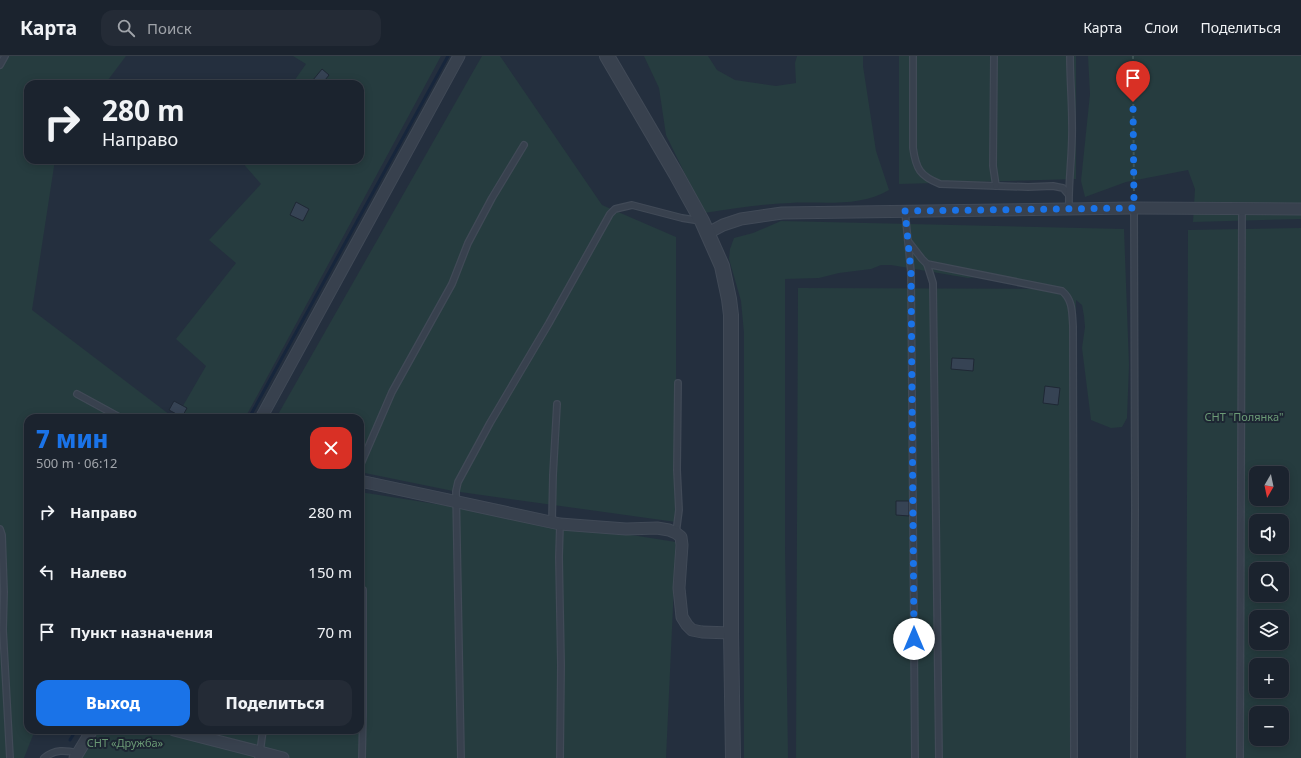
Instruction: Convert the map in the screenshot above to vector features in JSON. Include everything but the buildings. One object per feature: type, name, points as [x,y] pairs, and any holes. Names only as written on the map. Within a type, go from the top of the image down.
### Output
[{"type":"street","points":[[263,414],[459,56]]},
{"type":"street","points":[[607,56],[673,167],[705,227],[724,273],[730,298],[733,758]]},
{"type":"street","points":[[705,227],[724,225],[741,219],[782,213],[1134,208],[1301,209]]},
{"type":"street","points":[[364,482],[556,523],[626,529],[657,528],[669,530],[681,537],[682,545],[679,588],[682,617],[692,630],[702,632],[731,633]]},
{"type":"street","points":[[77,756],[90,734]]},
{"type":"street","points":[[188,734],[259,755],[283,758]]},
{"type":"lane","points":[[0,65],[5,56]]},
{"type":"lane","points":[[913,56],[913,148],[915,160],[919,170],[928,180],[940,184],[1053,186],[1063,188],[1068,194]]},
{"type":"lane","points":[[994,56],[993,166],[996,186]]},
{"type":"lane","points":[[1069,209],[1068,194],[1071,166],[1072,123],[1070,56]]},
{"type":"lane","points":[[364,457],[392,392],[452,284],[468,243],[524,145]]},
{"type":"lane","points":[[461,758],[456,502],[458,482],[490,423],[550,323],[610,214],[616,209],[632,206],[682,218],[705,227]]},
{"type":"lane","points":[[1134,208],[1134,758]]},
{"type":"lane","points":[[1240,758],[1242,209]]},
{"type":"lane","points":[[905,211],[911,272],[915,758]]},
{"type":"lane","points":[[908,241],[927,264],[933,282],[934,460],[939,758]]},
{"type":"lane","points":[[927,264],[1062,291],[1068,296],[1071,304],[1073,334],[1074,758]]},
{"type":"lane","points":[[676,533],[679,510],[677,470],[678,383]]},
{"type":"lane","points":[[77,394],[114,414]]},
{"type":"lane","points":[[557,404],[553,475],[559,557],[561,665],[560,758]]},
{"type":"lane","points":[[0,529],[2,535],[4,592],[2,630],[10,758]]},
{"type":"lane","points":[[259,755],[262,734]]},
{"type":"lane","points":[[362,758],[363,734]]},
{"type":"lane","points":[[44,758],[55,752],[66,750],[77,756]]},
{"type":"path","points":[[1133,56],[1134,208]]},
{"type":"green space","points":[[0,56],[126,56],[108,80],[24,80],[24,164],[54,164],[32,310],[169,414],[24,414],[24,734],[33,734],[24,758],[0,758]]},
{"type":"green space","points":[[293,56],[441,56],[247,414],[178,414],[206,366],[176,339],[236,263],[209,240],[261,184],[244,164],[364,164],[364,80],[295,80],[306,64]]},
{"type":"green space","points":[[482,56],[500,56],[602,205],[676,237],[676,522],[453,491],[364,473],[364,414],[278,414]]},
{"type":"green space","points":[[644,56],[708,56],[717,70],[735,80],[776,86],[796,83],[795,63],[797,56],[863,56],[863,66],[876,151],[889,190],[877,196],[853,201],[779,204],[704,213],[666,135],[659,88]]},
{"type":"green space","points":[[899,56],[1076,56],[1076,179],[899,184]]},
{"type":"green space","points":[[1088,56],[1301,56],[1301,219],[1193,222],[1195,189],[1188,170],[1126,182],[1085,197],[1081,181],[1090,94]]},
{"type":"green space","points":[[781,221],[1124,229],[1129,365],[1127,418],[1122,427],[1111,428],[1091,420],[1082,348],[1085,327],[1084,316],[1082,305],[1076,300],[1074,758],[796,758],[798,288],[1052,289],[989,275],[968,278],[891,265],[881,265],[871,269],[839,273],[819,278],[785,279],[785,547],[788,758],[744,758],[744,333],[741,301],[729,259],[730,249],[734,238],[753,233]]},
{"type":"green space","name":"СНТ \"Полянка\"","points":[[1301,228],[1301,758],[1186,758],[1188,230]]},
{"type":"green space","name":"СНТ «Дружба»","points":[[364,493],[676,542],[666,758],[81,758],[94,734],[364,734]]},
{"type":"waterway","points":[[251,414],[448,56]]},
{"type":"waterway","points":[[70,740],[74,734]]},
{"type":"route","points":[[914,639],[911,272],[905,211],[1134,208],[1133,102]]}]
